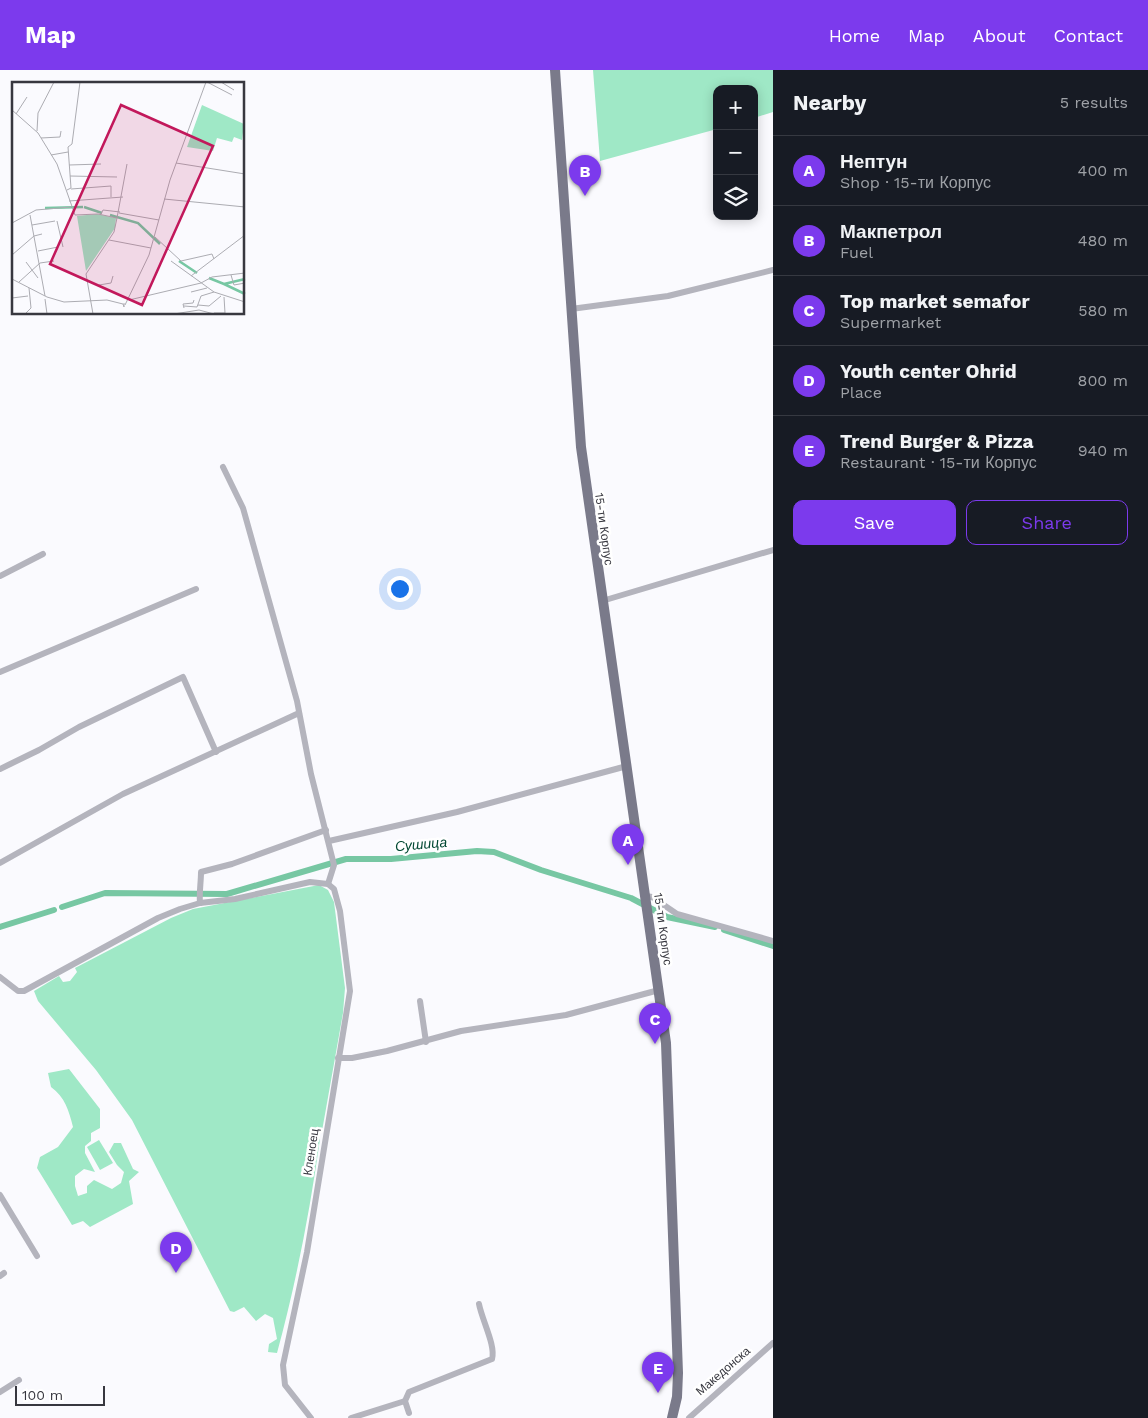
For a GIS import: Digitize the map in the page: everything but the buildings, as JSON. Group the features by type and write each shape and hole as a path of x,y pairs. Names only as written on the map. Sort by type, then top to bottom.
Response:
{"main road":[{"name":"15-ти Корпус","path":"555,70 581,447 666,1043 678,1373 677,1397 672,1418"}],"street":[{"path":"571,308 668,296 773,270"},
{"path":"0,978 18,990 24,991 199,896 235,899 310,882 328,884 334,865 311,774 299,713 243,508 223,467"},
{"path":"602,601 773,550"},
{"path":"0,576 43,554"},
{"path":"0,672 196,588"},
{"path":"0,769 40,750 79,726 183,677 216,752"},
{"path":"0,862 123,794 299,713"},
{"path":"329,841 457,812 627,766"},
{"path":"199,896 201,872 232,864 326,830"},
{"name":"Кленоец","path":"311,1418 285,1385 284,1357 307,1252 338,1058 348,1009 350,982 338,898 328,884"},
{"path":"646,898 652,897 678,914 773,941"},
{"path":"338,1058 352,1058 426,1042 461,1032 573,1013 608,1002 659,990"},
{"path":"420,1000 426,1042"},
{"path":"0,1195 38,1256"},
{"path":"409,1413 405,1401 407,1394 412,1390 492,1359 493,1344 486,1330 479,1304"},
{"name":"Македонска","path":"688,1418 773,1343"},
{"path":"0,1392 19,1380"},
{"path":"351,1418 405,1401"}],"green space":[{"path":"593,70 773,70 773,112 758,117 758,85 713,85 713,130 600,161"},
{"path":"319,885 328,890 334,902 345,988 343,1013 322,1131 310,1133 320,1139 316,1166 296,1274 277,1353 268,1352 269,1344 277,1339 273,1318 265,1314 256,1321 244,1307 234,1312 230,1311 132,1120 96,1070 38,1001 34,991 59,976 63,982 70,981 77,972 75,968 171,918 193,909"},
{"path":"69,1069 100,1109 100,1128 91,1133 91,1141 85,1146 85,1153 95,1172 84,1169 75,1176 78,1196 87,1193 87,1186 94,1180 112,1189 121,1183 124,1172 109,1152 114,1143 121,1143 133,1169 139,1172 129,1181 133,1204 90,1227 83,1221 72,1225 37,1168 40,1157 58,1147 73,1127 63,1100 51,1087 48,1073"},
{"path":"99,1140 113,1163 100,1170 87,1147"}],"waterway":[{"name":"Сушица","path":"62,907 105,893 227,894 346,859 391,859 477,851 494,852 541,870 631,898 667,917 715,927"},
{"name":"Сушица","path":"0,927 54,910"},
{"name":"Сушица","path":"724,930 773,946"}],"place":[{"name":"Макпетрол","path":"585,196"},
{"name":"Нептун","path":"628,865"},
{"name":"Top market semafor","path":"655,1044"},
{"name":"Youth center Ohrid","path":"176,1273"},
{"name":"Trend Burger & Pizza","path":"658,1393"}]}
